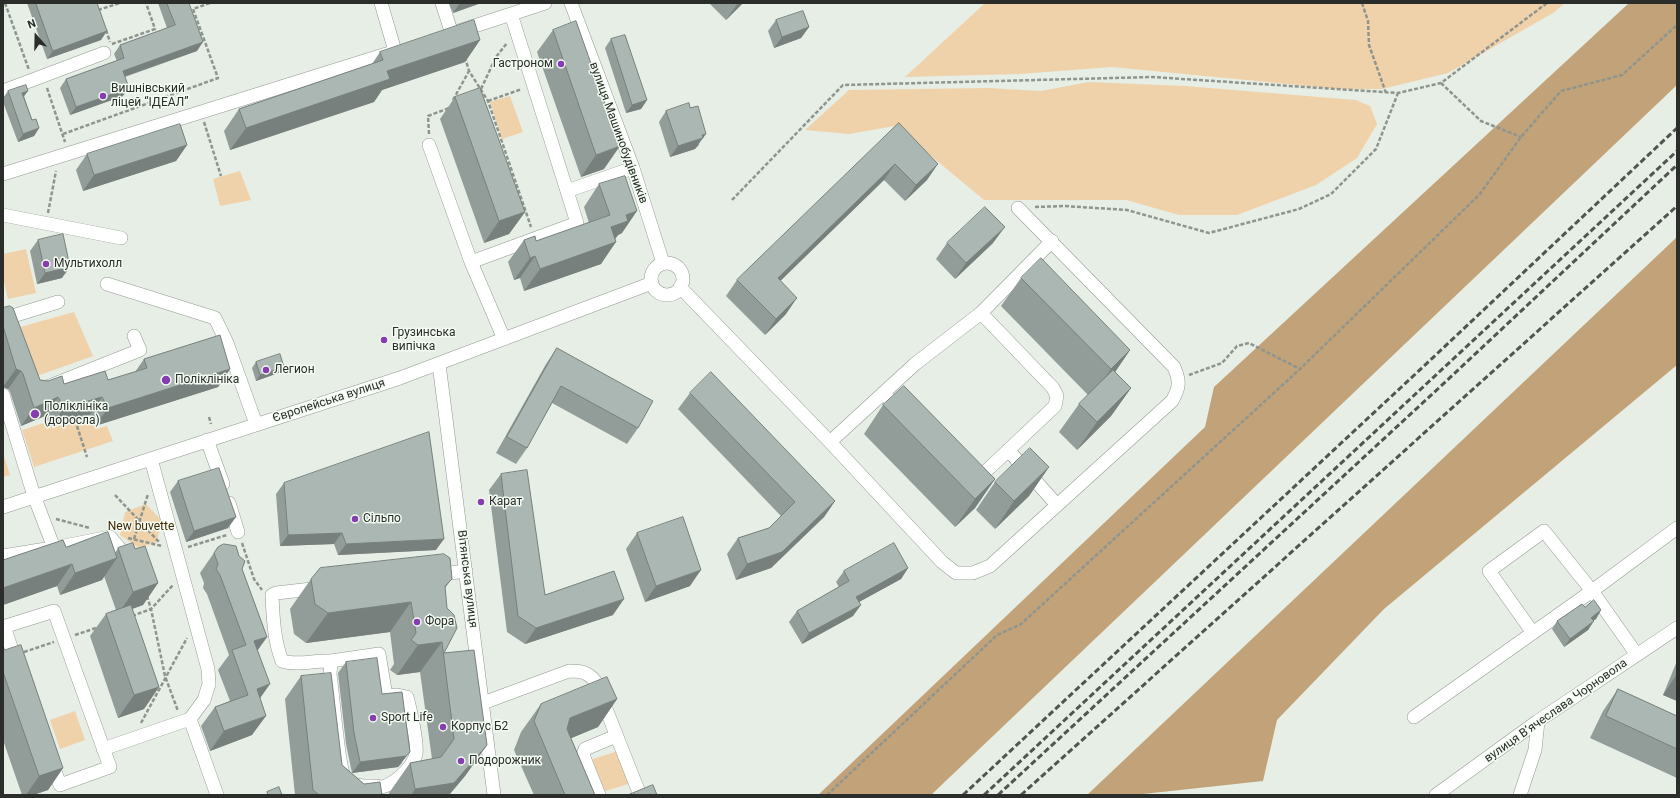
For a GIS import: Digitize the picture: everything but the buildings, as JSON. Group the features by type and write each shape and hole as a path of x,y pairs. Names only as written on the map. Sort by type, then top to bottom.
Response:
{"street":[{"path":"381,3 395,51"},
{"path":"442,3 452,34"},
{"path":"438,38 545,3"},
{"name":"вулиця Машинобудівників","path":"571,3 632,168 663,263"},
{"path":"471,262 577,223 511,14"},
{"path":"3,174 409,47"},
{"path":"3,91 108,49"},
{"path":"429,145 471,262 504,339"},
{"path":"567,190 632,168"},
{"path":"680,287 830,442 942,562 956,573 973,573 990,566 1058,506 1172,401 1178,391 1179,378 1174,367 1018,208"},
{"path":"3,215 121,238"},
{"path":"830,442 915,364 981,313 1052,241"},
{"path":"663,263 668,263 678,267 682,277 680,287 677,291 668,294 658,292 652,283 652,273 658,265 663,263"},
{"name":"Європейська вулиця","path":"3,507 400,378 652,283"},
{"path":"107,284 216,318 227,343 256,424"},
{"path":"12,333 5,318 58,302"},
{"path":"960,473 966,478 974,479 982,475 1055,406 1058,396 1053,388 981,313"},
{"path":"32,392 140,350 134,336"},
{"name":"Вітянська вулиця","path":"439,364 494,795"},
{"path":"884,393 911,422"},
{"path":"3,395 34,496 54,548"},
{"path":"207,440 238,532"},
{"path":"1008,450 1058,506"},
{"path":"103,749 186,721 204,700 209,684 208,669 196,622 151,459"},
{"path":"1414,717 1592,591 1677,528"},
{"path":"1533,633 1489,571 1544,531 1592,591 1637,655"},
{"path":"3,556 110,537 126,548"},
{"path":"418,576 466,571"},
{"path":"331,586 276,593 272,595 278,652 282,661 289,663 331,661 379,654 386,696 397,695 407,697 410,708 416,753 411,765 400,778 382,791 354,785 345,777 340,763 330,675 331,661"},
{"path":"22,677 4,627 54,611 110,767 60,785 48,749"},
{"name":"вулиця Вʼячеслава Чорновола","path":"1436,795 1538,721 1637,655 1674,633"},
{"path":"483,703 569,672 581,671 590,674 595,681 639,795"},
{"path":"186,721 217,795"},
{"path":"1520,795 1535,750 1538,721"},
{"path":"599,795 583,755 585,750 616,736"}],"path":[{"path":"5,3 62,134 64,155 46,223"},
{"path":"95,3 101,17"},
{"path":"98,10 120,3"},
{"path":"103,24 108,49 155,29 146,3"},
{"path":"62,134 218,78 193,9 210,3"},
{"path":"1362,3 1368,21 1368,45 1386,93"},
{"path":"732,200 843,85 1152,77 1398,94 1441,83 1547,3"},
{"path":"827,795 997,635 1021,624 1300,369 1480,194 1521,137 1561,91 1622,75 1677,25"},
{"path":"481,90 496,57 517,32"},
{"path":"464,51 469,71 488,101 535,238"},
{"path":"429,145 428,116 449,108 469,71"},
{"path":"1441,83 1481,121 1521,137"},
{"path":"488,101 534,85"},
{"path":"1018,208 1064,206 1127,210 1209,233 1299,209 1331,194 1376,150 1398,94"},
{"path":"201,112 221,176"},
{"path":"1179,378 1222,363 1237,346 1249,343 1300,369"},
{"path":"209,417 211,424"},
{"path":"77,426 86,457"},
{"path":"134,539 148,491"},
{"path":"115,495 164,547 126,537 126,548"},
{"path":"55,518 91,528"},
{"path":"177,550 238,532 254,579 272,605"},
{"path":"129,617 151,609 183,573"},
{"path":"146,595 151,609 165,676 186,721"},
{"path":"132,739 165,676 196,622"},
{"path":"14,656 100,626"}],"green space":[{"path":"985,3 1565,3 1553,13 1448,73 1382,89 1339,89 1112,67 1020,74 905,77"},
{"path":"1089,82 1185,86 1356,100 1370,106 1377,124 1357,158 1316,185 1237,215 1179,215 1126,200 984,200 895,126 849,134 805,130 849,90 988,88 1041,91"},
{"path":"510,96 523,132 502,139 490,102"},
{"path":"240,171 251,200 220,206 213,179"},
{"path":"26,249 36,293 8,299 3,278 3,254"},
{"path":"74,312 93,356 34,377 17,328"},
{"path":"92,416 96,429 107,426 113,441 34,467 22,430 50,421 52,428"},
{"path":"3,453 10,475 3,477"},
{"name":"New buvette","path":"146,504 161,520 157,542 139,548 120,535 125,512"},
{"path":"75,711 85,740 60,749 50,720"},
{"path":"618,751 631,783 606,791 600,785 595,776 593,759"}],"shaded area":[{"path":"1629,3 1677,3 1677,85 931,795 818,795 1205,427 1214,387"},
{"path":"1677,237 1677,365 1384,609 1277,720 1263,781 1134,795 1087,795"}],"railway":[{"path":"963,795 1424,366 1677,128"},
{"path":"984,795 1677,151"},
{"path":"998,795 1441,386 1677,165"},
{"path":"1021,795 1677,206"}],"place":[{"name":"Гастроном","path":"561,64"},
{"name":"Вишнівський ліцей “ІДЕАЛ”","path":"103,96"},
{"name":"Мультихолл","path":"46,264"},
{"name":"Грузинська випічка","path":"384,340"},
{"name":"Легион","path":"266,370"},
{"name":"Поліклініка","path":"166,380"},
{"name":"Поліклініка (доросла)","path":"35,414"},
{"name":"Карат","path":"481,502"},
{"name":"Сільпо","path":"355,519"},
{"name":"Фора","path":"417,622"},
{"name":"Sport Life","path":"373,718"},
{"name":"Корпус Б2","path":"443,727"},
{"name":"Подорожник","path":"461,761"}]}
